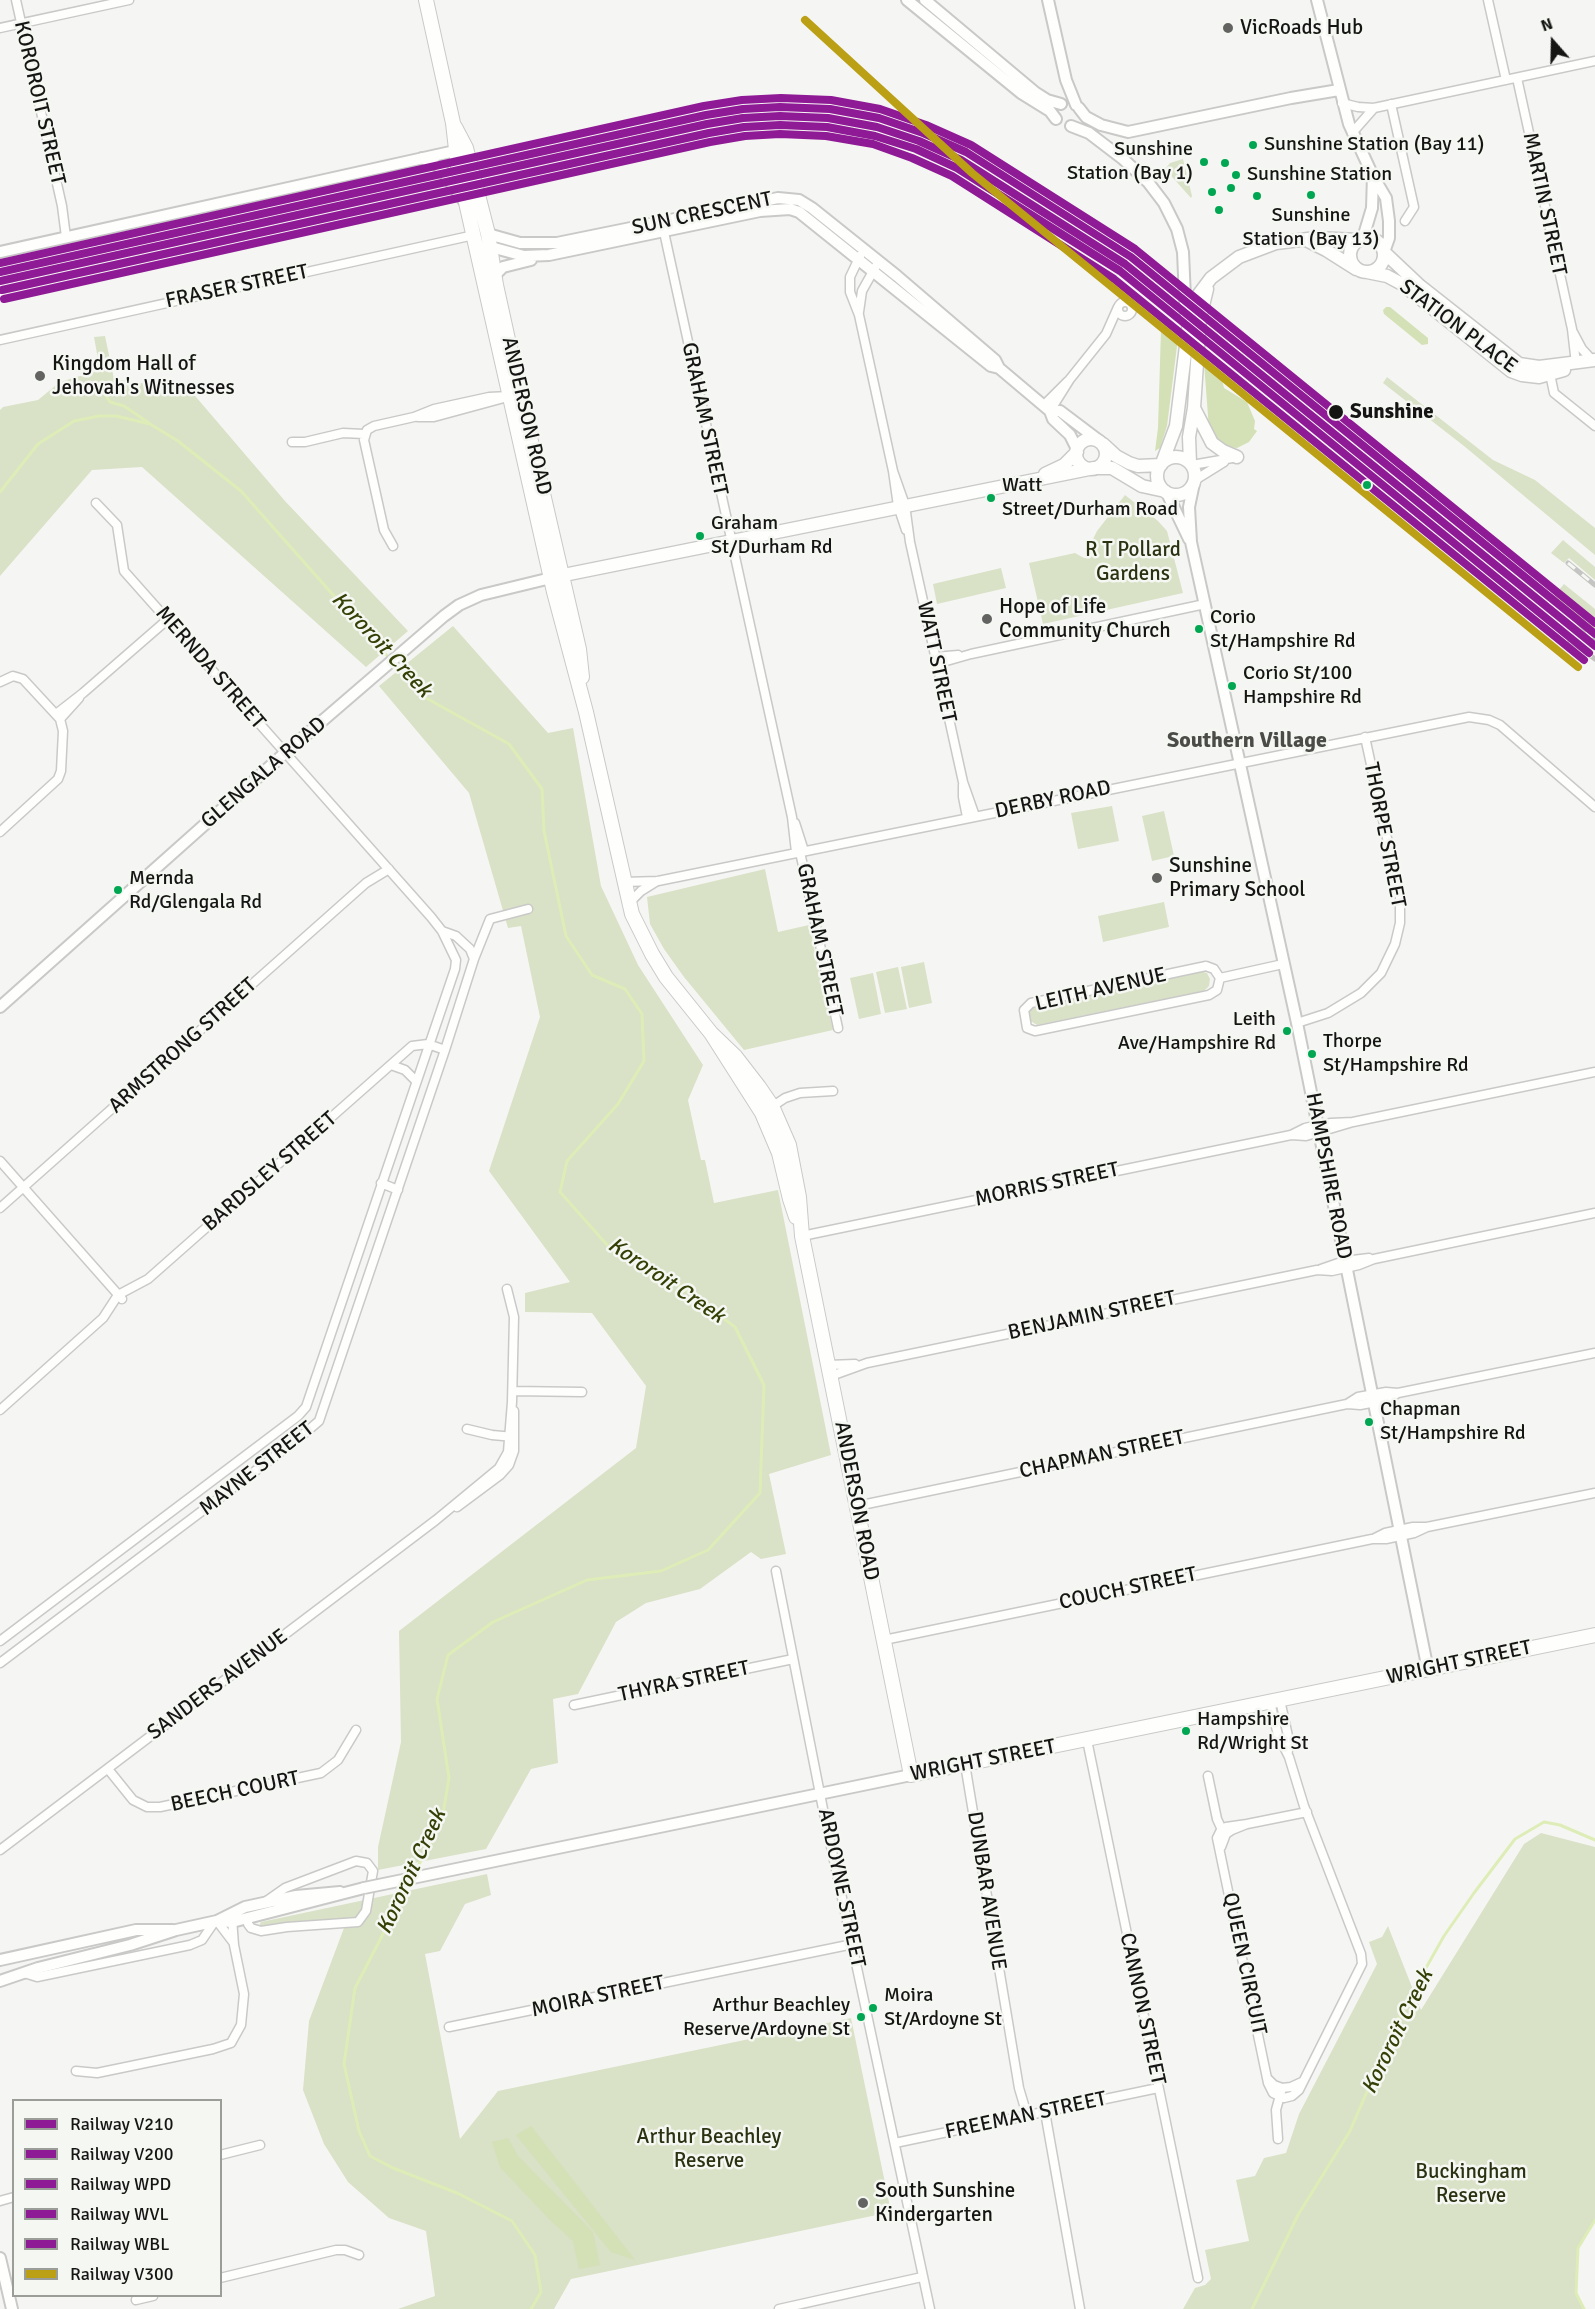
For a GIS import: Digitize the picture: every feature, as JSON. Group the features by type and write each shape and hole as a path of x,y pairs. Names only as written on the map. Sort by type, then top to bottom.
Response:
{"main road":[{"name":"ANDERSON ROAD","path":"426,0 453,123 495,275 515,395"},
{"name":"ANDERSON ROAD","path":"464,166 467,206 482,233 515,395 557,577 567,648 586,712 636,926 666,977 767,1109 789,1145 799,1197 801,1232 911,1775"},
{"path":"1166,492 1158,481 1157,472 1176,426 1186,327 1194,302 1211,278 1233,261 1276,243 1321,238 1360,239"},
{"path":"1302,239 1364,271"},
{"path":"1360,239 1352,246 1350,255 1354,266 1364,271 1380,266 1384,253"},
{"name":"STATION PLACE","path":"1360,239 1377,240 1384,253 1506,368 1528,376 1549,371"},
{"name":"STATION PLACE","path":"1364,271 1396,280 1457,320"},
{"path":"557,577 1095,468 1112,468 1142,486 1175,495 1183,494 1194,482 1195,472 1191,464 1189,437 1194,408 1201,312 1211,278"},
{"path":"1549,371 1594,361"},
{"path":"1194,408 1212,443 1235,458"},
{"path":"1030,480 1064,465 1077,451 1080,444 1087,440 1093,439 1102,443 1106,456 1103,463 1095,468 1082,465 1077,458 1077,451"},
{"name":"SUN CRESCENT","path":"1102,443 1116,456 1130,463 1142,466 1161,464"},
{"path":"1161,464 1174,457 1183,458 1191,464"},
{"name":"WRIGHT STREET","path":"911,1775 1595,1635"}],"street":[{"name":"KOROROIT STREET","path":"16,0 70,236"},
{"path":"0,28 129,0"},
{"path":"907,0 1020,93 1050,111 1062,125 1089,133 1148,182 1164,203 1177,229 1185,264 1186,327"},
{"path":"925,0 1035,93 1049,101 1061,104 1069,102 1077,106 1086,117 1101,125 1128,132 1339,90"},
{"path":"1048,0 1066,80 1080,119 1071,126"},
{"path":"1317,0 1342,103 1352,133 1373,176 1385,194 1389,209 1389,238 1384,253"},
{"path":"1488,0 1506,81"},
{"path":"1342,103 1374,108 1595,62"},
{"name":"MARTIN STREET","path":"1517,78 1572,329 1576,364"},
{"path":"1056,119 1056,111 1061,104 1066,80"},
{"path":"1391,104 1414,208 1405,221"},
{"path":"1352,133 1374,108"},
{"path":"0,252 460,150"},
{"path":"421,158 437,164 444,171 467,206"},
{"path":"1360,239 1372,208 1373,176"},
{"name":"SUN CRESCENT","path":"482,233 520,243 545,244 760,211 790,209 799,212 861,255 877,268 889,285 991,366 999,368"},
{"name":"SUN CRESCENT","path":"482,233 524,256 549,255 662,227"},
{"name":"GRAHAM STREET","path":"662,227 838,1028"},
{"name":"FRASER STREET","path":"0,340 482,233"},
{"path":"495,275 503,267 549,255"},
{"name":"WATT STREET","path":"861,255 850,278 849,287 859,315 893,471 901,488 902,506 963,782 963,797 971,817"},
{"name":"SUN CRESCENT","path":"877,268 897,276 995,360 999,368 1047,408 1053,419 1070,435 1077,451"},
{"name":"WATT STREET","path":"859,315 862,291 877,268"},
{"path":"889,285 897,276"},
{"path":"1047,408 1106,334 1129,315 1120,315 1118,307 1106,334"},
{"name":"MARTIN STREET","path":"1572,329 1582,349 1594,361"},
{"path":"1549,371 1552,389 1556,396 1595,426"},
{"path":"292,442 305,442 343,433 364,434 374,426 414,417 434,409 489,397 515,395"},
{"name":"SUN CRESCENT","path":"1047,408 1060,411 1102,443"},
{"path":"364,434 384,530 393,546"},
{"path":"1191,464 1235,458"},
{"path":"1194,482 1235,458"},
{"name":"HAMPSHIRE ROAD","path":"1194,482 1189,507 1191,542 1297,1023 1428,1670"},
{"name":"HAMPSHIRE ROAD","path":"1166,492 1191,542"},
{"name":"MERNDA STREET","path":"96,504 117,525 124,571 442,931"},
{"name":"GLENGALA ROAD","path":"0,1007 285,753 423,633 459,605 481,595 557,577"},
{"path":"936,661 1205,604"},
{"path":"58,716 167,620"},
{"path":"0,682 6,678 19,676 58,716 63,731 61,771 58,779 0,832"},
{"name":"DERBY ROAD","path":"624,882 658,881 1449,721 1480,718 1500,725 1595,807"},
{"name":"THORPE STREET","path":"1297,1023 1328,1012 1361,993 1381,973 1395,944 1400,923 1400,898 1365,738"},
{"name":"ARMSTRONG STREET","path":"0,1208 386,866"},
{"name":"DERBY ROAD","path":"629,903 641,891 658,881"},
{"name":"MAYNE STREET","path":"0,1663 319,1421 474,959 490,919 528,909"},
{"path":"442,931 456,936 470,949 474,959"},
{"name":"MAYNE STREET","path":"0,1641 298,1416 306,1407 456,960 442,931"},
{"path":"1220,978 1283,964"},
{"name":"LEITH AVENUE","path":"1206,966 1214,969 1220,978 1217,990 1209,995 1035,1031 1027,1028 1024,1010 1030,1003 1206,966"},
{"path":"448,988 464,993"},
{"path":"428,1044 445,1050"},
{"name":"BARDSLEY STREET","path":"0,1410 103,1318 115,1311 120,1297 135,1292 412,1046 428,1044"},
{"path":"391,1065 405,1070 416,1081"},
{"name":"MORRIS STREET","path":"801,1232 1291,1135 1306,1136 1318,1129 1595,1072"},
{"path":"767,1109 785,1098 833,1091"},
{"path":"0,1161 120,1297"},
{"path":"381,1183 398,1190"},
{"name":"BENJAMIN STREET","path":"830,1371 1317,1270 1330,1264 1345,1264 1358,1258 1374,1258 1595,1213"},
{"name":"SANDERS AVENUE","path":"0,1850 436,1520 462,1504 506,1470 514,1451 512,1402 514,1317 507,1289"},
{"name":"CHAPMAN STREET","path":"857,1506 1347,1404 1358,1397 1373,1399 1386,1392 1398,1393 1595,1353"},
{"path":"513,1391 582,1392"},
{"path":"466,1429 492,1435 512,1436"},
{"name":"COUCH STREET","path":"884,1640 1372,1539 1400,1533 1413,1527 1427,1527 1595,1493"},
{"name":"ARDOYNE STREET","path":"776,1572 820,1794 930,2309"},
{"name":"THYRA STREET","path":"574,1705 793,1659"},
{"path":"1275,1701 1288,1736 1289,1757 1306,1809 1361,1954 1362,1965 1302,2082 1280,2092 1276,2109 1278,2139"},
{"name":"BEECH COURT","path":"108,1769 133,1800 147,1807 160,1807 321,1773 338,1760 356,1730"},
{"name":"CANNON STREET","path":"1087,1740 1198,2278"},
{"name":"DUNBAR AVENUE","path":"965,1764 1024,2116"},
{"name":"WRIGHT STREET","path":"232,1918 245,1906 296,1896 364,1888 911,1775"},
{"path":"1208,1776 1223,1832 1306,1809"},
{"name":"QUEEN CIRCUIT","path":"1223,1832 1220,1850 1268,2079 1280,2092"},
{"name":"WRIGHT STREET","path":"248,1918 251,1928 261,1931 358,1922 365,1914 373,1871 366,1862 356,1861 285,1888 265,1902"},
{"name":"WRIGHT STREET","path":"0,1981 145,1941 176,1930 232,1918 248,1918 340,1892"},
{"path":"248,1918 265,1902"},
{"path":"76,2071 97,2073 213,2049 231,2043 241,2025 244,1994 234,1945 232,1918"},
{"path":"216,1921 226,1931 234,1945"},
{"name":"WRIGHT STREET","path":"24,1973 36,1978 190,1945 202,1940 216,1921"},
{"name":"WRIGHT STREET","path":"0,1960 136,1930 176,1930"},
{"name":"MOIRA STREET","path":"449,2027 853,1944"},
{"name":"FREEMAN STREET","path":"895,2143 1158,2088"},
{"path":"1045,2112 1080,2309"},
{"path":"222,2154 260,2145"},
{"path":"222,2278 336,2250 345,2250 359,2255"},
{"path":"0,2258 12,2309"},
{"path":"785,2308 798,2307 922,2277"}],"green space":[{"path":"1183,159 1191,198 1165,169 1170,163"},
{"path":"1390,307 1428,338 1428,344 1422,345 1384,314 1383,310"},
{"path":"1168,327 1178,338 1167,426 1160,448 1155,451 1158,428 1161,330"},
{"path":"105,336 114,379 190,390 285,501 408,631 366,667 142,467 92,470 0,576 0,410 3,407 38,400 60,382 100,370 94,337"},
{"path":"1204,363 1221,375 1224,388 1247,402 1255,421 1254,429 1257,431 1249,442 1237,448 1227,447 1215,440 1209,429"},
{"path":"1387,377 1493,460 1535,480 1595,528 1595,555 1464,446 1383,383"},
{"name":"R T Pollard Gardens","path":"1125,495 1167,531 1183,593 1043,624 1029,563 1075,553 1084,558 1092,556 1091,543 1097,531"},
{"path":"1563,540 1595,567 1595,580 1569,558 1564,563 1551,553"},
{"path":"1001,568 1006,588 937,604 933,584"},
{"path":"1564,584 1595,609 1595,630 1553,597"},
{"path":"453,626 548,733 573,728 601,886 638,965 703,1065 688,1100 701,1160 705,1160 714,1203 778,1190 831,1455 769,1474 786,1554 761,1559 751,1552 700,1589 646,1603 616,1622 578,1694 553,1699 558,1763 531,1769 486,1849 378,1870 378,1847 401,1742 399,1631 636,1448 646,1386 592,1313 525,1312 525,1293 570,1282 489,1171 540,1017 521,926 508,928 469,793 379,686"},
{"path":"1112,806 1119,841 1078,849 1071,813"},
{"path":"1164,811 1174,856 1152,861 1142,816"},
{"path":"765,869 778,932 809,925 833,1030 744,1050 664,949 650,924 647,897"},
{"path":"1164,902 1169,927 1103,942 1098,916"},
{"path":"924,962 932,1003 909,1008 901,967"},
{"path":"898,967 907,1009 885,1013 876,972"},
{"path":"1200,971 1207,973 1210,979 1209,986 1204,991 1037,1025 1029,1020 1028,1011 1033,1006"},
{"path":"873,973 881,1014 859,1019 850,978"},
{"name":"Buckingham Reserve","path":"1541,1833 1595,1847 1595,2220 1578,2248 1576,2293 1585,2309 1183,2309 1195,2288 1205,2285 1211,2279 1205,2250 1249,2241 1236,2180 1255,2176 1264,2158 1286,2153 1299,2114 1377,1964 1369,1942 1382,1937 1388,1926 1421,2010 1524,1844"},
{"name":"Arthur Beachley Reserve","path":"487,1874 491,1895 465,1904 440,1951 425,1954 460,2139 498,2091 851,2018 891,2212 571,2279 554,2309 398,2309 435,2296 426,2231 389,2218 348,2182 324,2144 303,2090 309,2021 347,1920 259,1926 261,1922"},
{"path":"531,2126 635,2260 611,2252 516,2135"},
{"path":"508,2138 518,2156 593,2232 600,2265 579,2269 573,2241 500,2167 492,2142"}],"waterway":[{"path":"101,382 103,391 110,402 124,406 149,423"},
{"name":"Kororoit Creek","path":"0,492 38,444 74,421 99,416 116,416 150,424 178,441 241,491 389,658"},
{"name":"Kororoit Creek","path":"393,663 426,698 509,744 542,789 544,831 566,936 592,975 625,989 642,1014 644,1061 618,1104 567,1161 560,1192 609,1247 673,1281 735,1327 764,1385 760,1493 708,1550 661,1571 587,1580 493,1622 448,1655 437,1699 449,1778 442,1820 413,1876"},
{"name":"Kororoit Creek","path":"1252,2309 1298,2215 1350,2131 1391,2036 1418,1982 1444,1936 1474,1893 1515,1839 1544,1822 1560,1825 1595,1840"},
{"name":"Kororoit Creek","path":"410,1882 355,1988 344,2064 359,2131 370,2156 393,2168 457,2193 512,2221 535,2255 541,2292 531,2309"},
{"name":"Kororoit Creek","path":"1584,2309 1576,2293 1578,2248 1595,2220"}],"railway":[{"path":"1568,563 1595,585"},
{"path":"1574,618 1595,640"},
{"path":"1570,641 1595,659"}],"rail line":[{"name":"V300","path":"805,20 972,173 1578,667"},
{"name":"WBL","path":"0,263 704,106 742,100 781,98 831,100 880,109 926,125 971,145 1135,249 1595,623"},
{"name":"WPD","path":"0,272 706,115 743,109 780,107 830,109 879,118 923,133 966,152 1131,257 1595,634"},
{"name":"V210","path":"0,281 707,124 743,118 780,116 828,118 877,127 919,141 961,160 1125,264 1595,646"},
{"name":"V200","path":"2,290 709,133 744,127 780,125 827,127 875,136 916,149 957,168 1120,271 1589,653"},
{"name":"WVL","path":"4,299 710,142 745,136 780,134 826,136 873,144 952,176 1114,279 1584,660"}],"place":[{"name":"VicRoads Hub","path":"1228,28"},
{"name":"Sunshine Station (Bay 11)","path":"1253,145"},
{"name":"Sunshine Station (Bay 1)","path":"1204,162"},
{"name":"Sunshine Station","path":"1236,175"},
{"name":"Sunshine Station (Bay 13)","path":"1311,195"},
{"name":"Kingdom Hall of Jehovah's Witnesses","path":"40,376"},
{"name":"Sunshine","path":"1336,412"},
{"name":"Watt Street/Durham Road","path":"991,498"},
{"name":"Graham St/Durham Rd","path":"700,536"},
{"name":"Hope of Life Community Church","path":"987,619"},
{"name":"Corio St/Hampshire Rd","path":"1199,629"},
{"name":"Corio St/100 Hampshire Rd","path":"1232,686"},
{"name":"Sunshine Primary School","path":"1157,878"},
{"name":"Mernda Rd/Glengala Rd","path":"118,890"},
{"name":"Leith Ave/Hampshire Rd","path":"1287,1031"},
{"name":"Thorpe St/Hampshire Rd","path":"1312,1054"},
{"name":"Chapman St/Hampshire Rd","path":"1369,1422"},
{"name":"Hampshire Rd/Wright St","path":"1186,1731"},
{"name":"Moira St/Ardoyne St","path":"873,2008"},
{"name":"Arthur Beachley Reserve/Ardoyne St","path":"861,2017"},
{"name":"South Sunshine Kindergarten","path":"863,2203"}],"district":[{"name":"Southern Village","path":"1247,741"}]}
